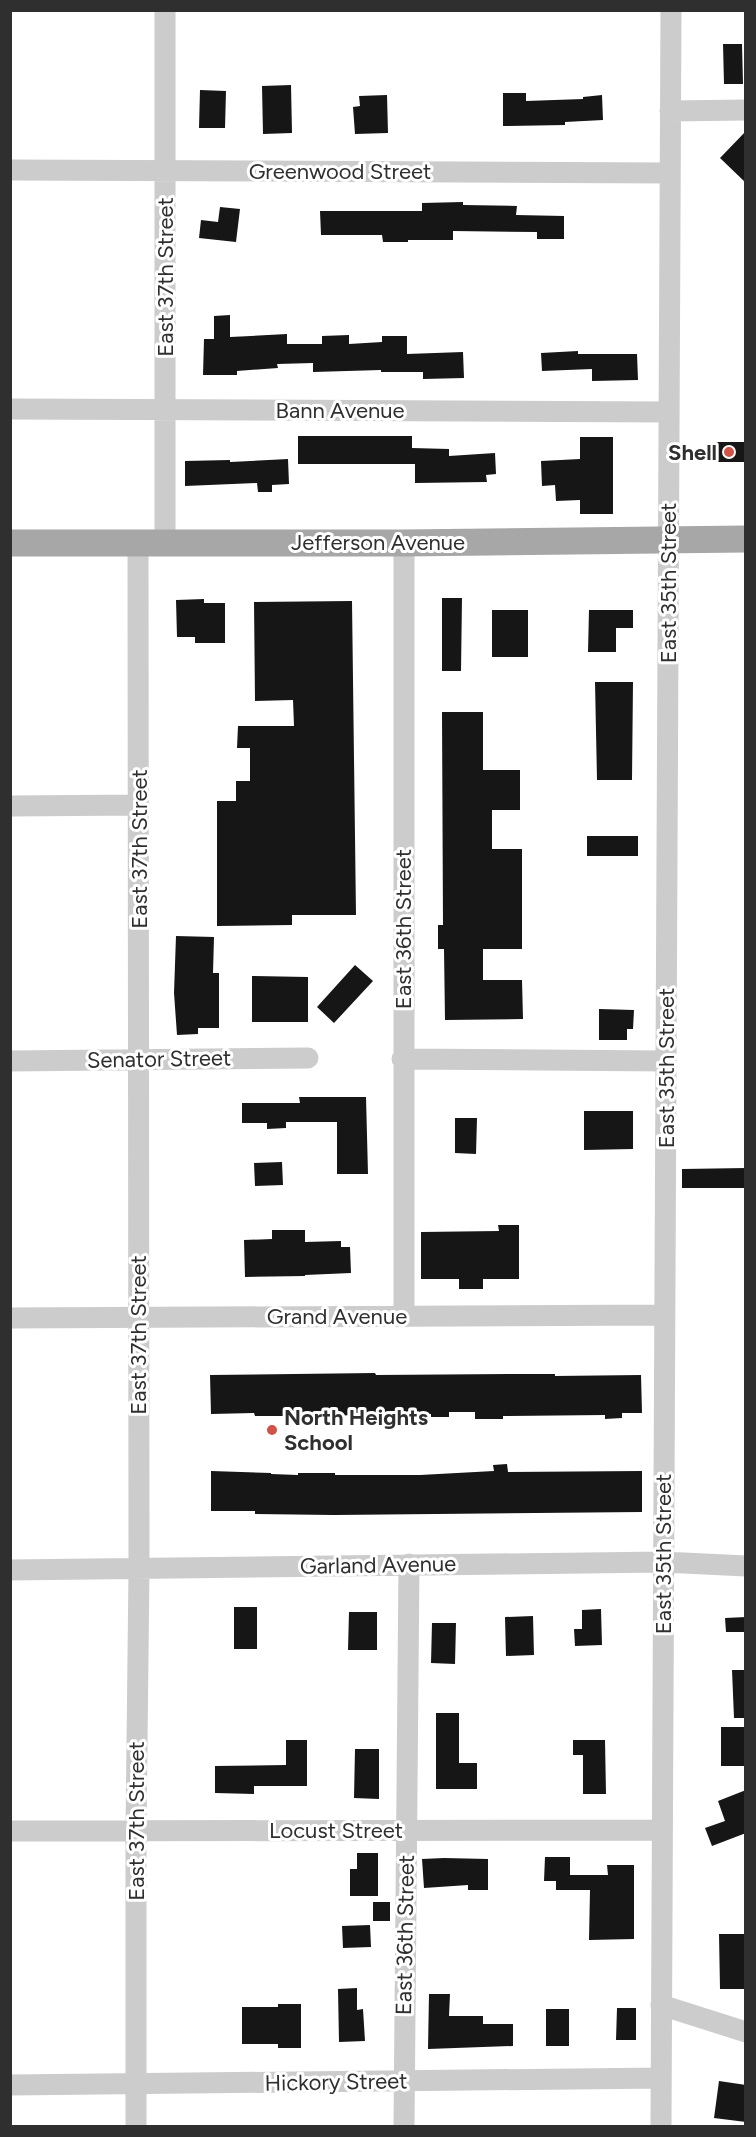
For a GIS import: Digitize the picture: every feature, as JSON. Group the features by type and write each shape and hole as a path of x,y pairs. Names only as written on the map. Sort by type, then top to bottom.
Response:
{"main road":[{"name":"Jefferson Avenue","path":"10,543 404,543 746,538"}],"street":[{"name":"East 37th Street","path":"136,2127 139,805 152,543 165,410 165,10"},
{"name":"East 35th Street","path":"660,2127 671,10"},
{"path":"670,111 746,111"},
{"name":"Greenwood Street","path":"10,170 670,173"},
{"name":"Bann Avenue","path":"10,409 669,412"},
{"name":"East 36th Street","path":"404,543 402,1059 404,1316"},
{"path":"10,806 139,805"},
{"name":"Senator Street","path":"10,1061 308,1058"},
{"path":"402,1059 666,1061"},
{"name":"Grand Avenue","path":"10,1318 664,1315"},
{"name":"Garland Avenue","path":"10,1570 663,1562 746,1566"},
{"name":"East 36th Street","path":"404,2127 409,1564"},
{"name":"Locust Street","path":"10,1831 662,1830"},
{"path":"661,2005 746,2032"},
{"name":"Hickory Street","path":"10,2085 661,2078"}],"building":[{"path":"723,44 742,44 743,84 724,84"},
{"path":"291,85 292,133 263,134 262,86"},
{"path":"200,90 226,91 225,128 199,128"},
{"path":"503,93 526,93 526,101 583,99 583,97 602,95 603,120 565,122 565,125 503,126"},
{"path":"387,95 388,133 355,134 353,107 360,106 359,96"},
{"path":"746,131 746,183 720,158"},
{"path":"463,202 463,205 517,206 516,215 564,216 564,239 537,239 537,232 453,231 453,240 408,240 408,242 383,242 382,235 321,235 320,211 422,211 422,203"},
{"path":"220,207 240,209 236,242 199,238 201,220 218,222"},
{"path":"230,315 230,337 287,334 287,344 322,344 322,336 349,335 349,344 382,342 382,336 407,336 407,354 463,352 464,378 423,379 423,372 381,372 381,370 313,372 313,363 277,364 278,368 237,371 237,375 203,375 204,339 214,339 214,316"},
{"path":"578,351 578,354 637,354 638,380 592,381 592,369 542,371 541,353"},
{"path":"298,436 412,436 412,448 449,449 449,456 495,453 496,474 486,475 487,482 415,483 415,464 298,464"},
{"path":"580,437 613,437 613,514 580,514 580,500 556,501 555,485 542,486 541,461 580,459"},
{"name":"Shell","path":"712,442 746,442 746,462 712,462"},
{"path":"288,459 289,484 272,485 272,492 258,492 257,483 185,486 185,461 230,460 230,462"},
{"path":"442,598 462,598 461,671 442,671"},
{"path":"204,599 204,603 225,603 225,643 195,643 195,637 177,637 176,600"},
{"path":"352,601 356,915 292,915 292,925 217,926 217,801 236,801 236,781 250,781 250,748 237,748 238,726 294,726 293,700 255,701 254,602"},
{"path":"492,610 528,610 528,657 492,657"},
{"path":"589,610 633,610 633,628 616,628 616,652 588,652"},
{"path":"595,682 633,682 632,780 597,780"},
{"path":"442,712 483,712 483,770 520,770 520,810 492,810 492,849 522,849 522,949 483,949 483,980 522,980 523,1019 445,1020 444,949 438,949 438,925 443,925"},
{"path":"587,836 638,836 638,856 587,856"},
{"path":"176,936 214,937 213,973 219,973 219,1028 198,1028 198,1034 177,1035 174,993"},
{"path":"355,965 373,981 334,1023 317,1007"},
{"path":"252,976 308,977 308,1022 252,1022"},
{"path":"599,1009 634,1010 633,1029 627,1029 627,1040 599,1040"},
{"path":"299,1097 366,1097 368,1174 337,1174 337,1122 286,1122 286,1128 267,1129 267,1123 242,1123 242,1103 300,1103"},
{"path":"584,1111 633,1111 633,1149 584,1150"},
{"path":"455,1118 477,1118 476,1154 455,1153"},
{"path":"282,1162 283,1185 255,1186 254,1163"},
{"path":"746,1168 746,1188 682,1188 682,1169"},
{"path":"498,1225 519,1225 519,1279 483,1279 483,1289 459,1289 459,1279 421,1279 421,1232 499,1231"},
{"path":"272,1230 305,1230 305,1242 341,1241 341,1247 350,1247 351,1273 245,1277 244,1240 272,1239"},
{"path":"375,1373 376,1375 641,1375 642,1413 622,1413 622,1418 605,1419 605,1415 503,1416 503,1419 475,1419 475,1412 449,1412 449,1417 431,1417 431,1414 387,1415 387,1413 335,1416 211,1414 210,1375"},
{"path":"507,1464 508,1472 642,1471 642,1512 334,1515 211,1511 211,1471 298,1475 298,1473 335,1473 335,1475 420,1475 494,1471 493,1465"},
{"path":"234,1607 257,1607 257,1649 234,1649"},
{"path":"601,1609 602,1645 575,1646 574,1629 582,1629 582,1610"},
{"path":"349,1612 377,1612 377,1650 348,1650"},
{"path":"533,1616 534,1655 506,1656 505,1617"},
{"path":"746,1617 746,1632 726,1632 725,1618"},
{"path":"432,1623 456,1623 455,1664 431,1663"},
{"path":"732,1670 746,1670 746,1718 734,1718"},
{"path":"436,1713 459,1713 459,1763 477,1763 477,1789 436,1789"},
{"path":"721,1727 746,1727 746,1766 721,1766"},
{"path":"286,1740 307,1740 307,1786 254,1786 254,1794 215,1793 215,1766 286,1765"},
{"path":"573,1740 605,1740 606,1794 583,1794 583,1755 573,1755"},
{"path":"355,1749 379,1749 379,1799 354,1798"},
{"path":"746,1790 746,1833 712,1846 705,1828 725,1821 718,1801"},
{"path":"357,1853 378,1853 378,1896 350,1896 350,1869 357,1869"},
{"path":"545,1857 570,1857 570,1875 608,1875 607,1865 634,1865 634,1939 589,1940 590,1890 556,1890 556,1881 544,1881"},
{"path":"422,1859 488,1859 488,1890 468,1890 468,1885 424,1888"},
{"path":"373,1902 390,1902 390,1921 373,1921"},
{"path":"370,1925 371,1947 343,1948 342,1926"},
{"path":"719,1934 744,1934 744,1989 720,1989"},
{"path":"357,1988 357,2010 363,2009 365,2041 339,2042 338,1989"},
{"path":"429,1994 450,1994 449,2016 483,2016 483,2024 513,2024 513,2046 428,2049"},
{"path":"278,2004 301,2004 301,2048 278,2048 278,2044 242,2044 242,2007 278,2007"},
{"path":"617,2008 636,2008 636,2040 616,2040"},
{"path":"546,2009 569,2009 569,2046 546,2046"},
{"path":"719,2081 746,2085 746,2122 714,2118"}],"place":[{"name":"Shell","path":"729,452"},
{"name":"North Heights School","path":"272,1430"}]}
